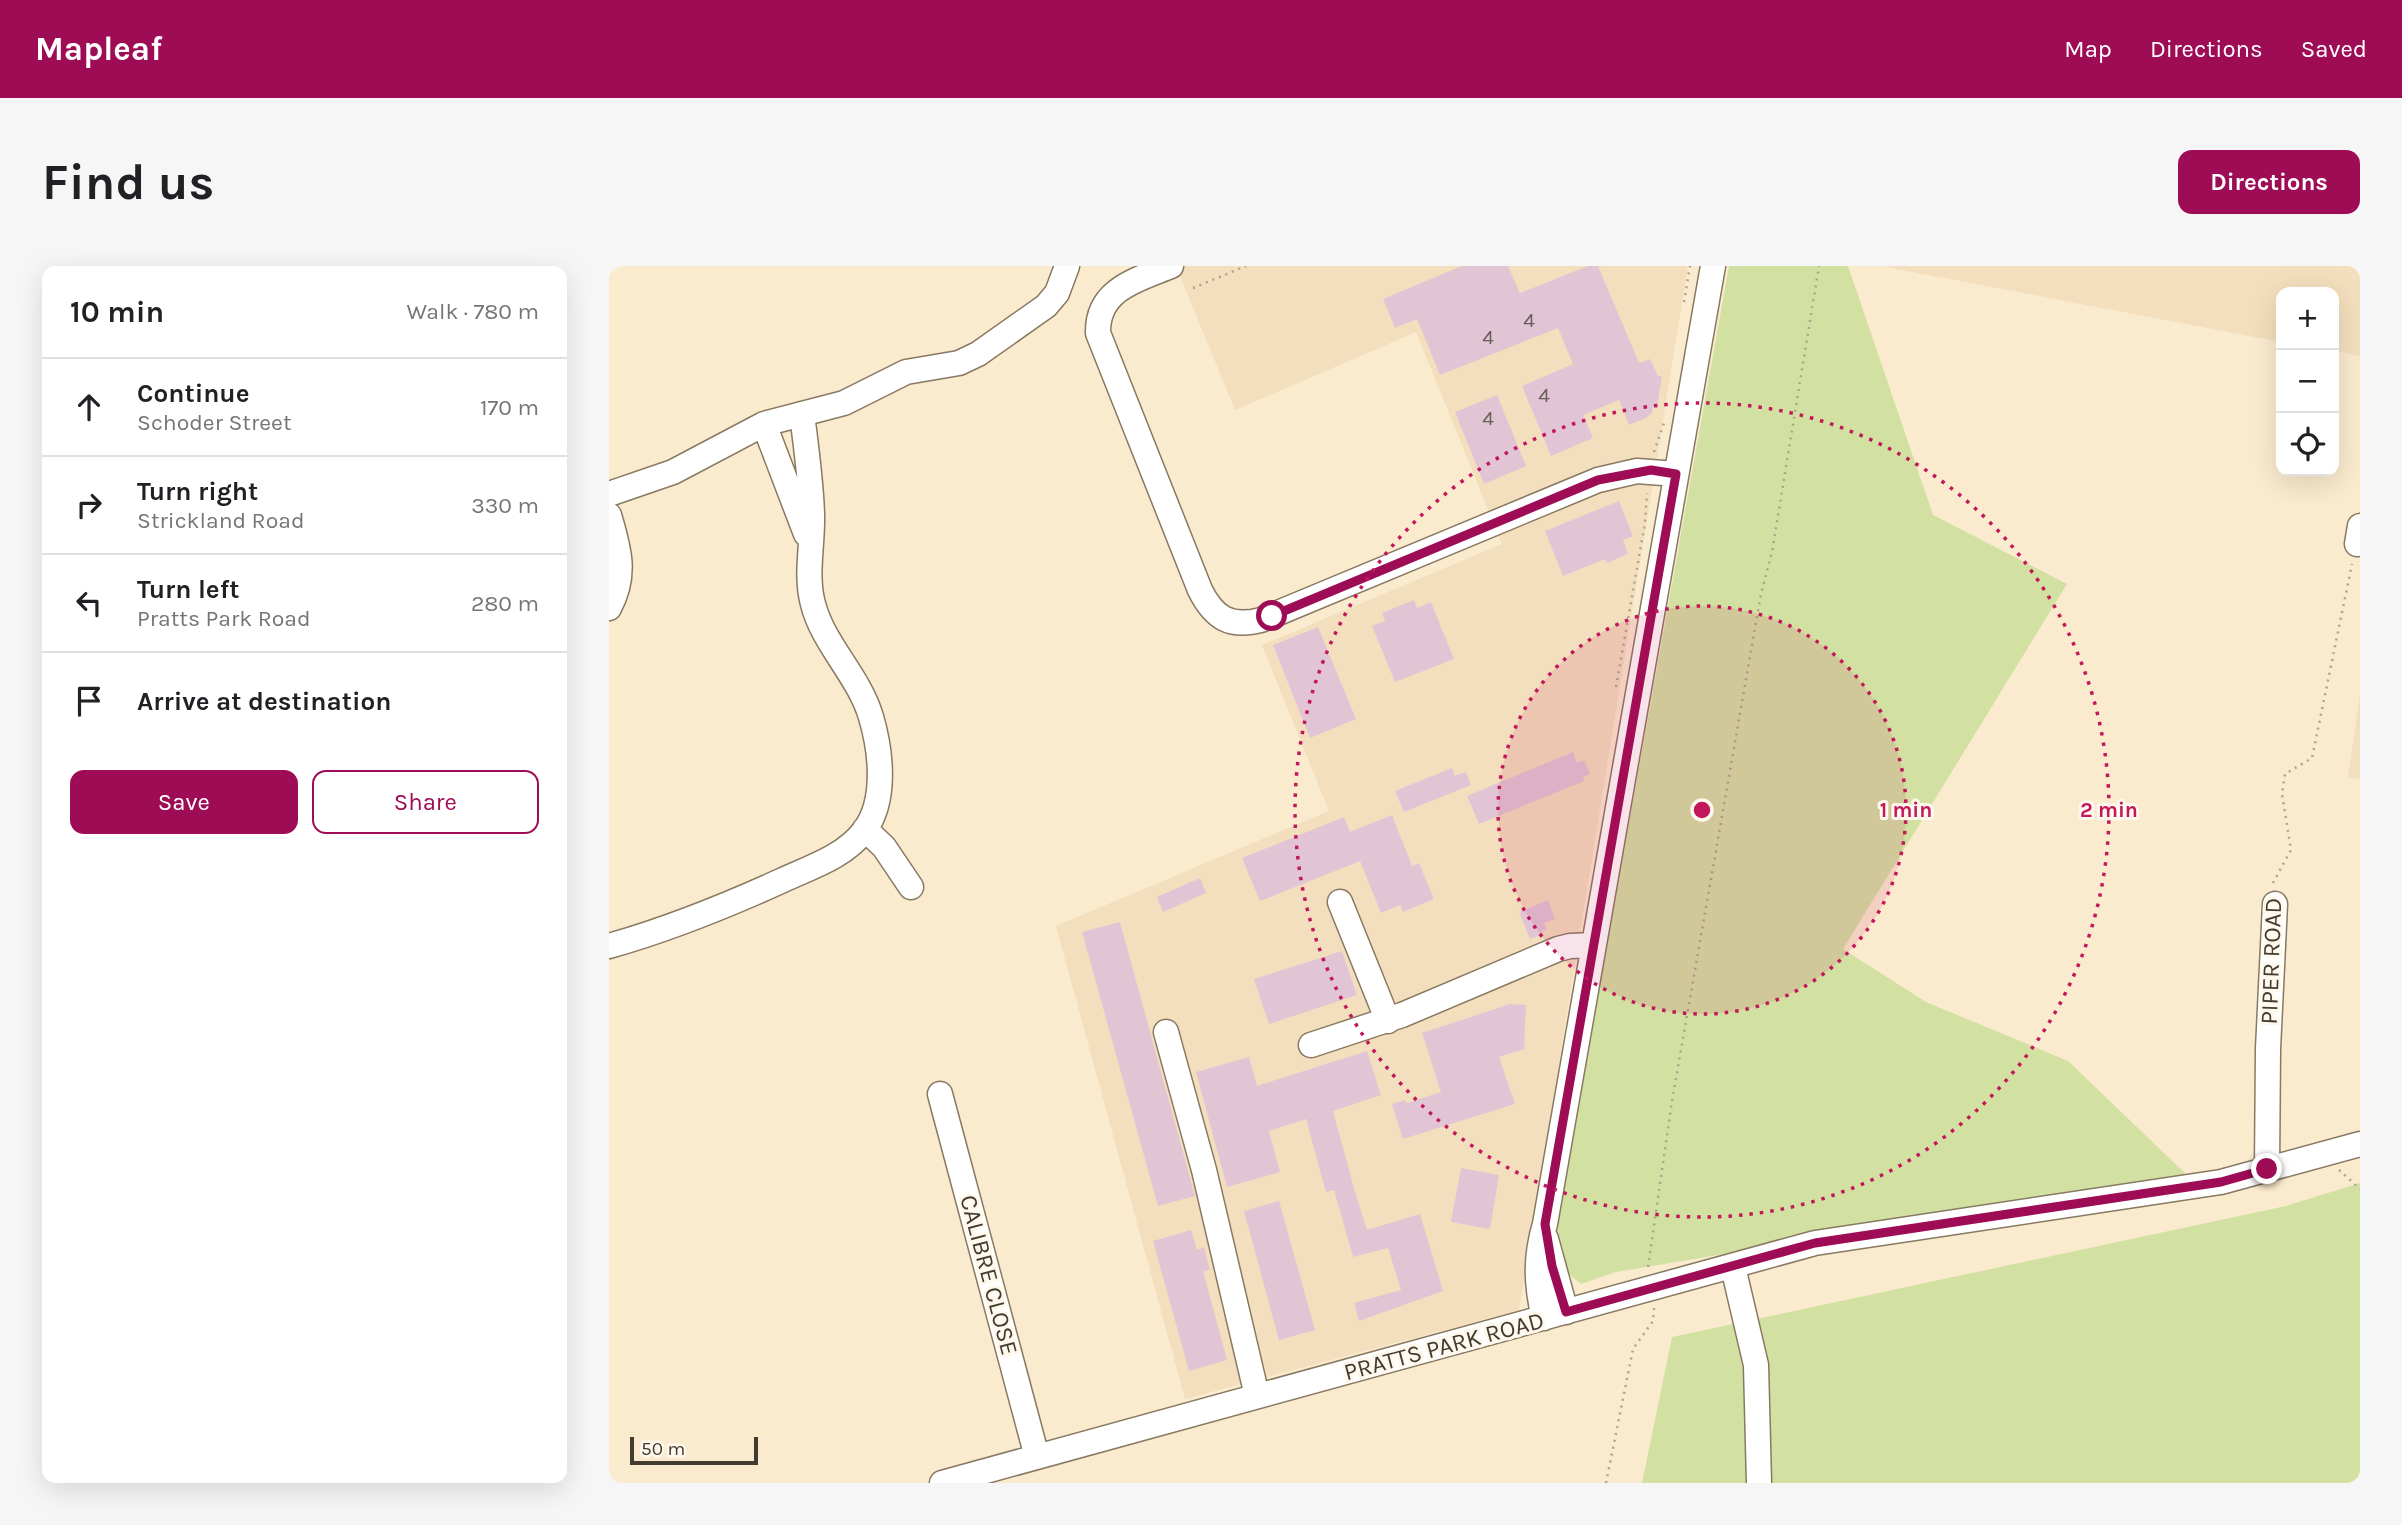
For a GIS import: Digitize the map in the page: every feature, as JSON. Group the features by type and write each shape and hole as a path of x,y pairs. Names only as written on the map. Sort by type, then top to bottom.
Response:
{"street":[{"path":"609,494 665,475 764,424 844,403 906,372 941,368 978,354 1045,306 1057,293 1067,266"},
{"path":"1171,266 1123,286 1109,297 1097,323 1100,343 1199,590 1220,619 1238,624 1261,620 1598,480 1651,470 1676,474"},
{"path":"1555,1315 1552,1266 1545,1224 1713,266"},
{"path":"609,947 689,921 827,860 849,846 865,829 873,813 879,781 876,735 862,690 821,624 813,604 810,545 812,518 802,414"},
{"path":"764,424 810,545"},
{"path":"609,515 621,555 621,571 620,584 609,608"},
{"path":"865,829 884,847 911,887"},
{"path":"1340,902 1388,1021"},
{"name":"PIPER ROAD","path":"2267,1169 2268,1049 2275,904"},
{"path":"1311,1045 1388,1021 1557,949 1594,945"},
{"path":"1166,1032 1204,1170 1257,1396"},
{"name":"CALIBRE CLOSE","path":"940,1094 1037,1457"},
{"name":"PRATTS PARK ROAD","path":"942,1483 1815,1243 2221,1182 2360,1144"},
{"path":"1733,1267 1756,1365 1759,1483"}],"path":[{"path":"1193,288 1246,266"},
{"path":"1647,1265 1672,1101 1761,594 1772,552 1819,266"},
{"path":"1616,687 1657,435 1666,414"},
{"name":"PIPER ROAD","path":"2275,904 2273,882 2291,850 2281,794 2285,774 2312,758 2358,535"},
{"path":"1607,1483 1636,1341 1656,1316 1650,1289"}],"shaded area":[{"path":"1176,266 1688,266 1519,1310 1185,1399 1056,926 1329,811 1262,645 1502,544 1416,332 1235,410"},
{"path":"1881,266 2360,266 2360,356 2339,352 2339,287 2276,287 2276,341"},
{"path":"2360,695 2360,779 2348,777"}],"green space":[{"path":"1729,266 1848,266 1933,515 2067,584 1843,949 1926,1002 2068,1061 2189,1177 1616,1272 1581,1284 1564,1270 1555,1237"},
{"path":"2360,1183 2360,1483 1642,1483 1672,1337 2286,1206"}],"building":[{"path":"1462,266 1508,266 1520,293 1588,266 1598,266 1639,363 1650,359 1658,376 1662,376 1657,408 1653,407 1652,413 1646,418 1629,425 1619,400 1583,415 1593,438 1551,456 1522,386 1573,364 1558,328 1440,375 1417,319 1395,328 1383,299"},
{"path":"1497,395 1526,466 1484,484 1455,412"},
{"path":"1619,501 1633,536 1623,540 1628,554 1607,563 1605,559 1563,576 1545,531"},
{"path":"1414,600 1417,608 1431,602 1454,659 1395,682 1372,626 1385,621 1382,613"},
{"path":"1318,627 1356,719 1310,738 1273,645"},
{"path":"1573,752 1577,763 1584,760 1590,774 1583,777 1584,781 1479,824 1467,796"},
{"path":"1452,768 1455,776 1466,772 1471,785 1404,812 1395,791"},
{"path":"1392,815 1412,866 1419,863 1434,899 1403,912 1400,905 1381,913 1360,861 1260,901 1242,858 1344,817 1350,832"},
{"path":"1200,878 1206,893 1163,912 1157,897"},
{"path":"1548,900 1555,919 1544,923 1547,929 1542,931 1543,934 1530,939 1519,912"},
{"path":"1120,922 1195,1196 1158,1206 1082,932"},
{"path":"1342,951 1357,995 1269,1024 1254,979"},
{"path":"1510,1004 1526,1005 1524,1049 1499,1057 1515,1104 1403,1139 1392,1104 1405,1100 1407,1103 1441,1092 1422,1033"},
{"path":"1367,1051 1381,1095 1333,1111 1367,1230 1420,1214 1443,1291 1359,1321 1354,1303 1401,1290 1388,1248 1353,1257 1334,1190 1326,1192 1306,1119 1269,1131 1280,1172 1227,1187 1196,1072 1249,1057 1257,1086"},
{"path":"1461,1168 1499,1175 1490,1229 1451,1222"},
{"path":"1279,1201 1315,1330 1279,1340 1244,1211"},
{"path":"1191,1230 1197,1250 1204,1247 1210,1270 1203,1271 1227,1360 1189,1371 1153,1241"}],"route":[{"path":"1272,616 1598,480 1651,470 1676,474 1545,1224 1547,1246 1566,1312 1815,1243 2221,1182 2267,1169"}]}
